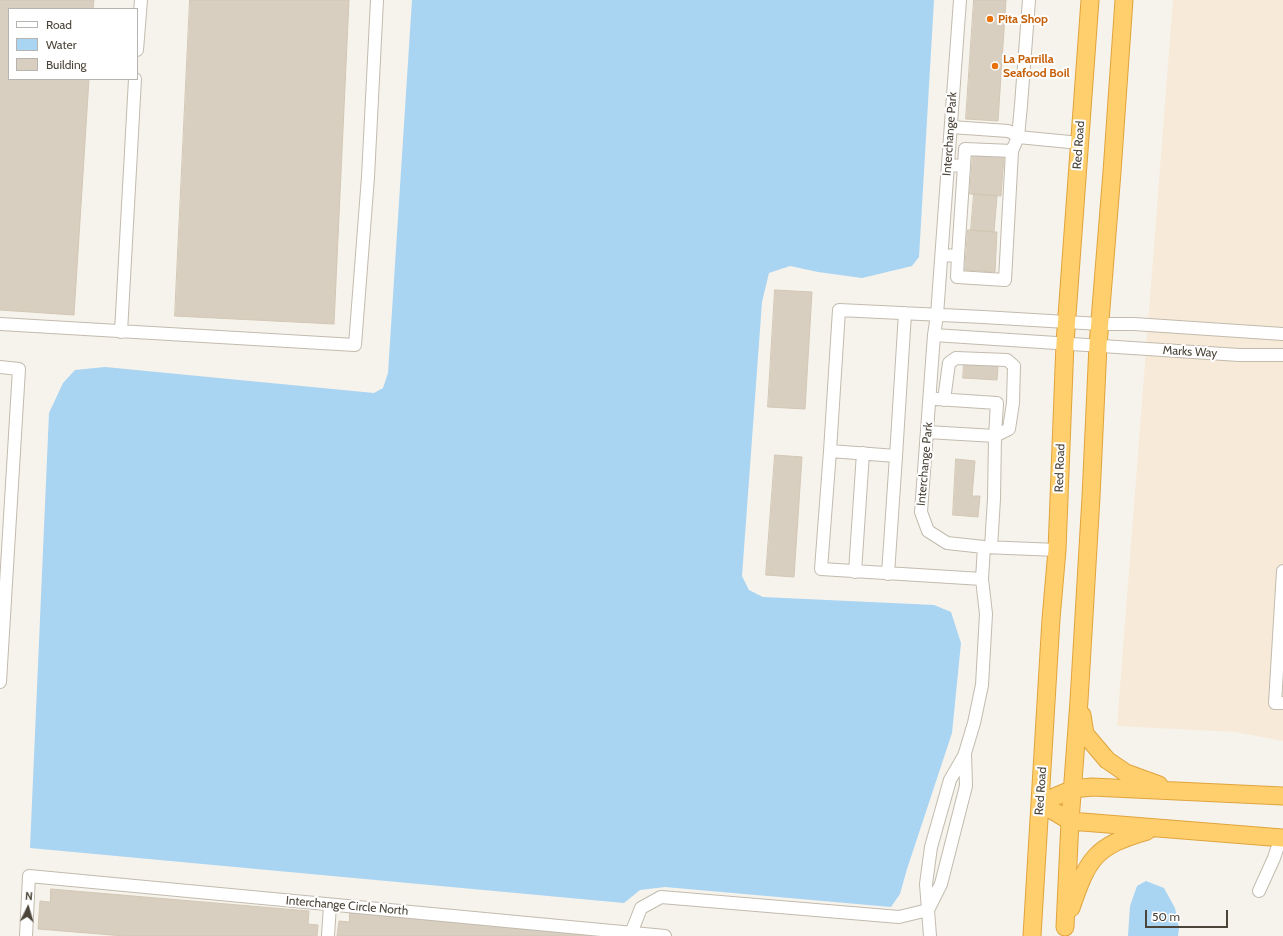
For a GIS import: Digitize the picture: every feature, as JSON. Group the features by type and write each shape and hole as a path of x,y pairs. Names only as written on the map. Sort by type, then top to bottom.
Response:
{"highway":[{"name":"Red Road","path":"1032,936 1051,619 1057,550 1066,323 1090,0"},
{"path":"1124,0 1098,345 1065,927 1085,870 1098,852 1111,844 1134,834 1157,828"},
{"path":"1079,701 1086,734 1107,760 1126,773 1175,790"},
{"path":"1040,803 1073,789 1092,787 1283,796"},
{"path":"1040,803 1070,821 1282,837"}],"street":[{"path":"138,40 142,0"},
{"path":"0,324 355,345 368,177 377,0"},
{"name":"Interchange Park","path":"960,0 942,255 934,336 921,512 928,531 947,543 987,547 1057,550"},
{"path":"1012,151 965,149 957,277 1005,280 1012,151 1018,137 1022,105 1029,0"},
{"path":"121,332 135,80"},
{"path":"951,127 1008,131 1018,137 1080,142"},
{"path":"948,165 964,166"},
{"path":"942,255 958,256"},
{"path":"982,579 821,569 839,310 1100,324"},
{"path":"888,574 905,313"},
{"name":"Marks Way","path":"1100,324 1142,324 1283,334"},
{"path":"934,336 1098,345"},
{"name":"Marks Way","path":"1098,345 1239,355 1283,355"},
{"path":"927,432 995,436 1009,429 1013,402 1014,366 1007,360 956,358 949,364 944,400"},
{"path":"0,367 19,369 0,682"},
{"path":"930,399 998,403 995,436 994,499 982,579 986,614 982,685 974,723 965,753 950,780 931,847 926,884 930,936"},
{"path":"830,451 896,456"},
{"path":"854,572 862,453"},
{"path":"1283,571 1275,703 1283,704"},
{"path":"928,910 940,884 966,786 965,753"},
{"path":"1259,891 1282,837"},
{"name":"Interchange Circle North","path":"26,936 29,876 630,934 665,936"},
{"path":"630,934 641,908 661,897 899,917 928,910"},
{"path":"328,936 330,905"}],"shaded area":[{"path":"1173,0 1283,0 1283,741 1235,732 1117,726"}],"water":[{"path":"412,0 934,0 919,257 912,266 862,278 818,272 790,266 769,273 762,302 742,576 749,590 763,597 934,605 951,612 961,643 952,733 900,894 891,907 665,887 640,890 624,903 30,848 49,413 63,383 75,370 105,367 374,393 383,388 388,373"},
{"path":"1146,881 1164,888 1175,908 1179,928 1178,936 1128,936 1130,906 1137,886"}],"building":[{"path":"0,0 94,0 93,8 8,8 8,80 89,80 74,315 0,310"},
{"path":"190,0 349,0 334,324 175,316"},
{"path":"974,0 1006,0 998,121 966,119"},
{"path":"973,154 1004,156 1001,196 970,194"},
{"path":"974,194 997,196 994,232 971,230"},
{"path":"968,230 997,232 995,272 965,270"},
{"path":"775,290 812,292 805,409 768,407"},
{"path":"964,364 998,366 997,380 963,378"},
{"path":"775,455 802,457 794,577 766,575"},
{"path":"956,459 975,461 972,496 980,496 978,517 953,515"},
{"path":"51,889 309,911 308,924 318,925 317,936 124,936 38,929 40,901 50,902"},
{"path":"350,908 607,936 337,936 339,921 349,922"}],"place":[{"name":"Pita Shop","path":"990,19"},
{"name":"La Parrilla Seafood Boil","path":"995,66"}]}
